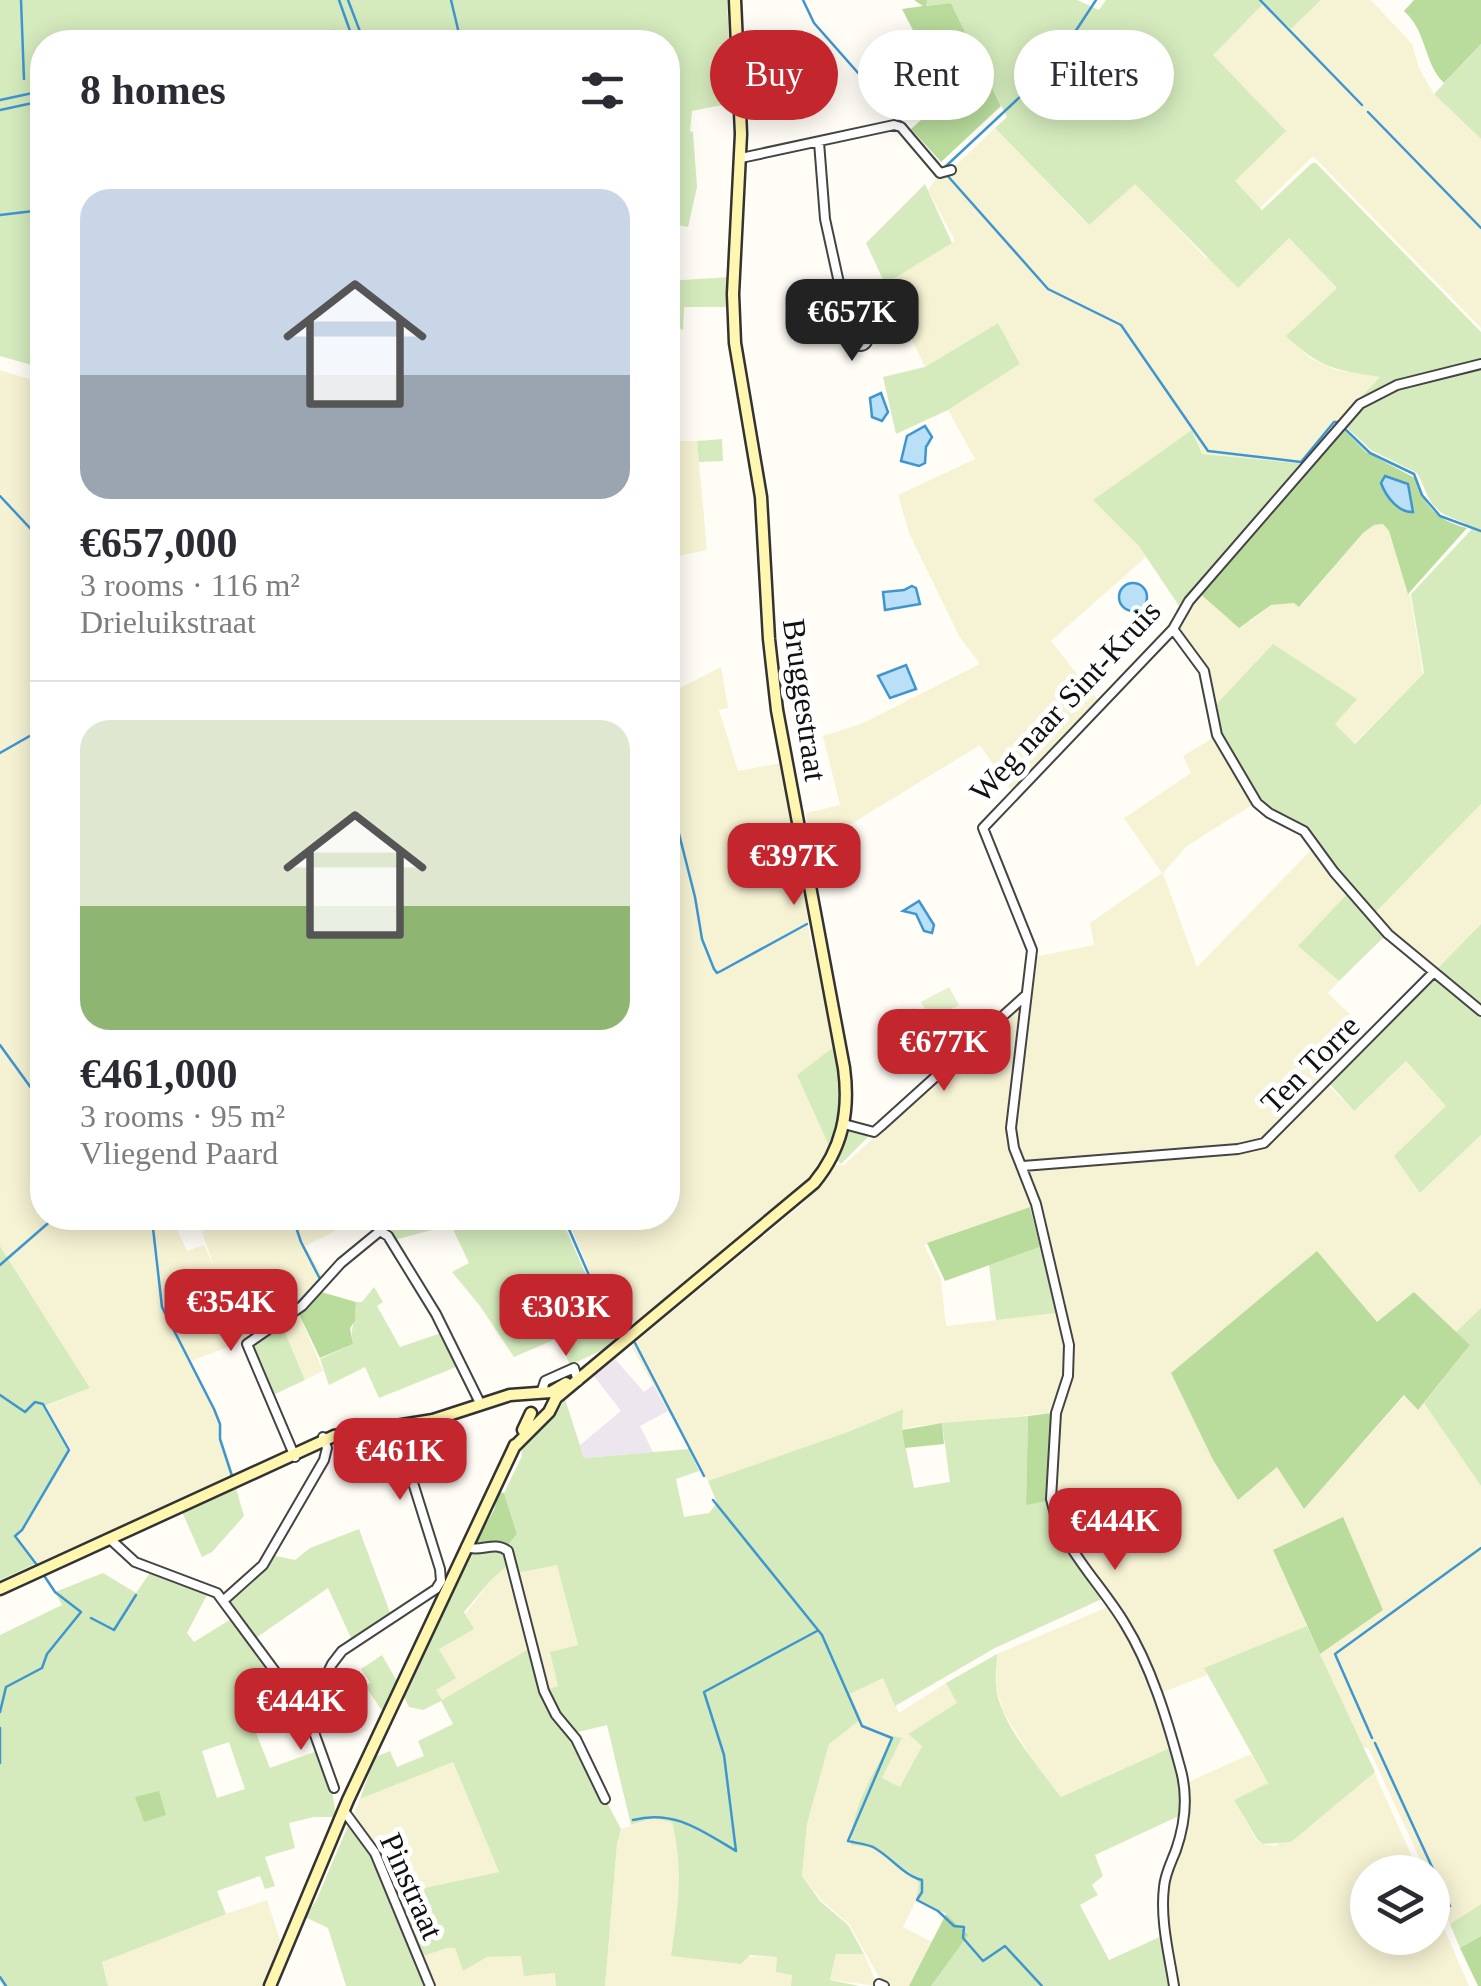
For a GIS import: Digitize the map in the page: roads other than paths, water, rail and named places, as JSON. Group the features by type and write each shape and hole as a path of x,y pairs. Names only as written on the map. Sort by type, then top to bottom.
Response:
{"main road":[{"name":"Bruggestraat","path":"270,1986 344,1811 538,1402 581,1376 801,1196 824,1170 844,1124 844,1068 778,710 770,649 761,497 735,342 733,294 741,158 735,0"},
{"path":"0,1589 325,1440 401,1426 510,1395 538,1402"}],"street":[{"path":"741,158 894,125 901,127 940,172 951,170"},
{"path":"819,142 826,218 848,324 854,332"},
{"name":"Weg naar Sint-Kruis","path":"1174,1986 1163,1899 1165,1878 1181,1830 1184,1787 1174,1746 1137,1645 1105,1593 1069,1546 1051,1499 1056,1413 1068,1376 1070,1346 1036,1204 1014,1148 1011,1128 1032,950 983,828 1172,629 1189,601 1366,399 1397,385 1481,364"},
{"path":"1172,629 1204,671 1216,735 1250,795 1269,813 1310,837 1374,919 1481,1011"},
{"name":"Ten Torre","path":"1023,1166 1238,1149 1264,1143 1433,973"},
{"path":"844,1124 874,1132 1025,996"},
{"path":"294,1455 247,1344 289,1316 341,1263 384,1232 427,1298 481,1405"},
{"path":"538,1402 545,1381 574,1368 581,1376"},
{"path":"334,1788 310,1709 338,1654 436,1589 441,1581 404,1454 401,1426"},
{"path":"224,1600 264,1565 324,1460 325,1440"},
{"path":"110,1539 135,1562 199,1584 224,1600 250,1642 298,1701 310,1709"},
{"path":"466,1547 475,1550 497,1545 510,1556 544,1690 556,1715 576,1739 605,1799"},
{"name":"Pinstraat","path":"344,1811 375,1854 430,1986"}],"water":[{"path":"881,393 888,412 882,421 872,417 870,398"},
{"path":"925,426 932,437 926,447 925,463 919,466 901,461 907,436"},
{"path":"1385,476 1408,484 1413,512 1403,510 1390,499 1381,483"},
{"path":"1133,583 1143,587 1147,597 1143,607 1133,611 1123,607 1119,597 1123,587"},
{"path":"912,586 920,604 885,610 883,592"},
{"path":"906,665 916,689 890,698 878,676"},
{"path":"919,901 934,925 932,933 924,931 916,914 903,911"}],"waterway":[{"path":"21,0 24,79"},
{"path":"339,0 350,30"},
{"path":"348,0 359,30"},
{"path":"451,0 458,30"},
{"path":"803,0 814,23 904,125"},
{"path":"945,167 1052,67 1096,0"},
{"path":"1260,0 1362,105"},
{"path":"0,100 30,94"},
{"path":"0,110 30,104"},
{"path":"1368,112 1481,228"},
{"path":"909,131 938,163"},
{"path":"946,174 1048,289 1121,325 1208,451 1301,462 1338,422"},
{"path":"0,215 30,211"},
{"path":"1345,429 1370,453 1414,474 1422,495 1440,516 1481,531"},
{"path":"0,496 30,528"},
{"path":"0,753 30,736"},
{"path":"680,838 702,939 717,973 807,924"},
{"path":"0,1045 30,1086"},
{"path":"0,1265 40,1230"},
{"path":"153,1230 162,1307 214,1409 232,1476"},
{"path":"251,1334 294,1307 320,1279 297,1230"},
{"path":"569,1230 599,1298 629,1330"},
{"path":"635,1343 704,1476"},
{"path":"0,1395 25,1412 35,1402 43,1404 69,1450 15,1536 37,1565"},
{"path":"713,1500 822,1635 862,1726 892,1738 848,1841 873,1847 922,1880 917,1900 938,1911 954,1926 964,1927 963,1938 983,1961 1005,1946 1042,1986"},
{"path":"1372,1738 1335,1654 1481,1548"},
{"path":"0,1712 6,1687 42,1668 47,1654 81,1612 55,1592 43,1574"},
{"path":"91,1618 114,1630 136,1595"},
{"path":"233,1621 268,1668"},
{"path":"633,1820 675,1820 736,1851 724,1755 704,1692 817,1631"},
{"path":"0,1728 0,1763"},
{"path":"1375,1743 1427,1855"},
{"path":"0,1977 6,1986"}]}
